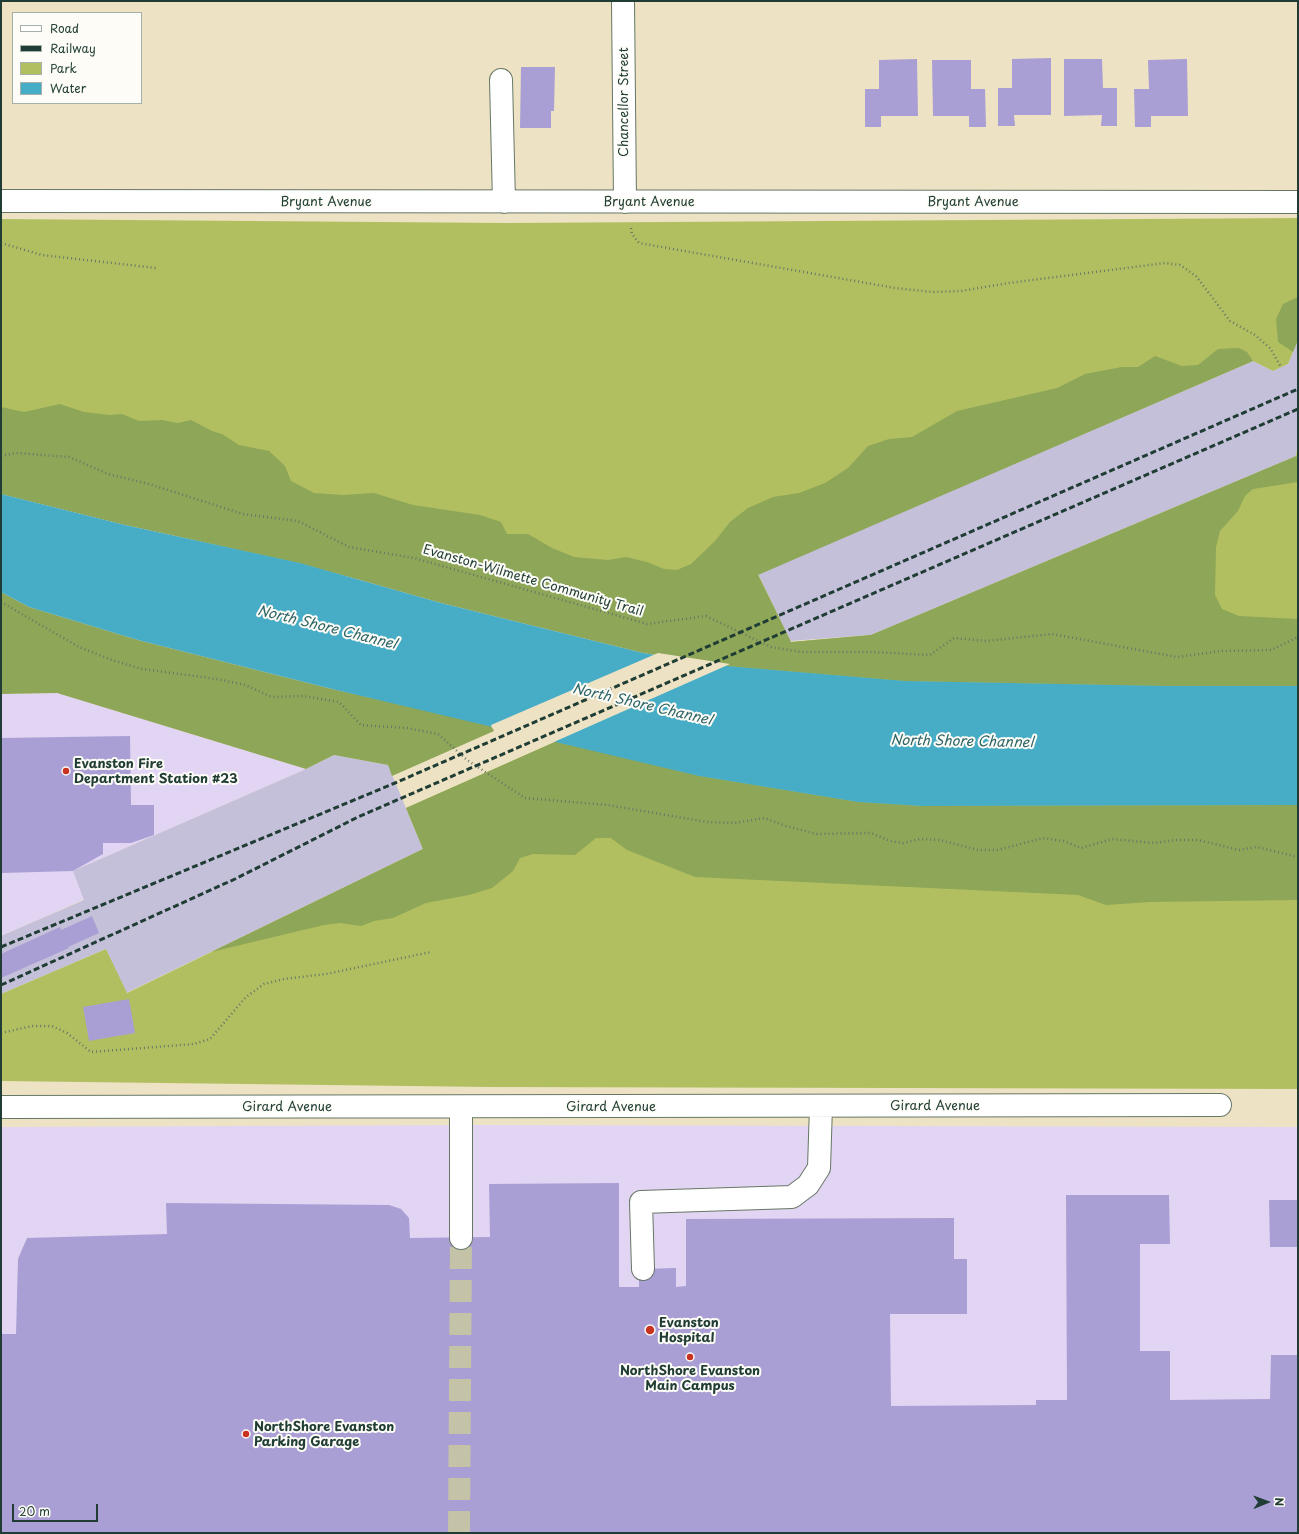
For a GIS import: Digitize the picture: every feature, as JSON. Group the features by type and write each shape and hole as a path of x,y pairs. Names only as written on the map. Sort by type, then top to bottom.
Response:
{"street":[{"name":"Chancellor Street","path":"624,1 625,202"},
{"path":"501,80 504,202"},
{"name":"Bryant Avenue","path":"1,201 1298,202"},
{"path":"643,1269 641,1202 792,1197 808,1185 819,1168 821,1106"},
{"name":"Girard Avenue","path":"1,1107 1220,1106"},
{"path":"461,1107 461,1238"}],"path":[{"path":"625,202 632,234 639,243 895,288 932,292 961,291 1009,283 1165,263 1180,265 1196,276 1230,321 1255,335 1270,348 1282,367"},
{"path":"1,243 42,255 156,268"},
{"name":"Evanston-Wilmette Community Trail","path":"1,456 16,453 69,457 108,474 149,484 244,514 298,521 349,547 414,558 647,624 706,616 771,648 801,652 872,652 930,655 954,638 986,641 1052,634 1177,657 1221,651 1271,650 1298,637"},
{"path":"1,602 79,647 112,660 142,669 217,679 245,685 272,697 303,696 339,702 361,725 407,728 438,734 467,760 525,798 608,804 707,822 735,822 764,818 786,826 817,834 871,833 890,841 903,843 920,839 939,840 978,850 998,850 1043,838 1063,841 1081,848 1112,839 1154,843 1176,840 1198,840 1239,850 1257,847 1298,857"},
{"path":"1,1033 32,1026 52,1026 67,1033 91,1052 194,1044 210,1039 246,997 264,984 284,979 326,974 432,952"}],"shaded area":[{"path":"1298,340 1298,441 1296,456 871,635 790,641 758,574 1253,361 1273,371 1288,364"},
{"path":"57,693 306,769 73,871 85,899 1,936 1,694"},
{"path":"334,755 388,765 423,849 126,993 106,949 1,994 1,936 84,900 73,871 306,769"},
{"name":"Evanston Hospital","path":"473,1125 1298,1127 1298,1533 1,1533 1,1127"}],"green space":[{"path":"1298,218 1298,340 1288,364 1273,371 1253,361 758,574 791,642 871,635 1296,457 1298,441 1298,1089 489,1087 1,1081 1,994 106,949 127,993 423,849 406,808 726,666 1,494 1,219 507,223"},
{"path":"1298,297 1298,340 1293,352 1278,342 1276,319 1283,304"},
{"path":"1239,348 1247,352 1253,361 758,575 791,642 871,635 1296,456 1298,459 1298,482 1253,489 1245,496 1238,511 1220,531 1216,547 1215,595 1222,609 1239,616 1298,619 1298,686 1168,686 905,681 727,666 643,653 441,603 300,563 125,525 1,494 1,407 24,412 60,404 84,412 110,415 122,414 139,421 162,420 178,423 191,420 212,431 222,434 239,445 269,451 285,466 291,481 314,493 343,495 374,493 413,505 480,515 501,522 507,534 528,534 552,548 574,557 608,560 626,557 647,562 664,569 677,570 691,564 715,541 730,522 748,508 773,497 799,493 825,483 848,468 868,446 889,439 912,437 957,411 1057,388 1085,374 1122,367 1138,367 1155,356 1182,366 1198,365 1218,349"},
{"path":"1,592 29,607 138,640 328,688 491,725 494,731 392,776 388,765 334,755 306,769 57,693 1,694"},
{"path":"557,741 699,776 858,802 921,806 1298,805 1298,900 1150,902 1106,905 1078,895 695,877 627,850 611,838 596,838 575,855 533,854 520,858 513,871 492,888 469,895 426,903 393,918 374,921 361,926 340,923 324,925 211,952 423,849 406,808"}],"water":[{"name":"North Shore Channel","path":"1,494 125,525 300,563 441,603 643,653 727,666 905,681 1168,686 1298,686 1298,805 921,806 858,802 699,776 328,688 138,640 29,607 1,592"}],"pier":[{"path":"658,653 730,664 554,742 492,728 491,725"}],"building":[{"path":"1051,58 1051,115 1014,115 1015,126 998,126 998,88 1012,88 1012,59"},
{"path":"917,59 918,116 881,116 881,127 865,127 865,89 879,89 879,60"},
{"path":"1064,59 1102,59 1103,88 1117,88 1117,126 1101,126 1102,115 1064,116"},
{"path":"1187,59 1188,116 1151,116 1151,127 1135,127 1134,89 1149,89 1148,60"},
{"path":"932,60 971,60 971,89 985,89 986,127 969,127 969,116 933,116"},
{"path":"521,67 555,67 554,111 551,111 551,128 520,128"},
{"name":"Evanston Fire Department Station #23","path":"130,736 131,805 154,805 154,835 131,843 103,843 103,854 73,871 1,873 1,738"},
{"path":"92,916 99,933 1,978 1,954 60,927 61,930"},
{"path":"129,999 135,1033 89,1041 83,1007"},
{"name":"Evanston Hospital","path":"619,1183 619,1287 639,1287 639,1269 676,1268 676,1287 686,1286 686,1219 954,1218 954,1259 967,1259 967,1314 890,1314 891,1406 1036,1405 1036,1400 1067,1400 1066,1195 1169,1195 1170,1244 1140,1244 1140,1351 1170,1351 1170,1400 1270,1399 1271,1355 1298,1355 1298,1533 1,1533 1,1334 16,1334 18,1259 27,1238 167,1234 166,1203 389,1205 401,1209 409,1218 410,1238 490,1237 489,1184"},
{"path":"1269,1200 1298,1200 1298,1247 1270,1247"}],"tunnel":[{"path":"459,1533 461,1238"}],"railway":[{"path":"1,947 395,783 1298,389"},
{"path":"1,985 235,879 358,817 1298,409"}],"place":[{"name":"Evanston Fire Department Station #23","path":"66,771"},
{"name":"Evanston Hospital","path":"650,1330"},
{"name":"NorthShore Evanston Main Campus","path":"690,1357"},
{"name":"NorthShore Evanston Parking Garage","path":"246,1434"}]}
